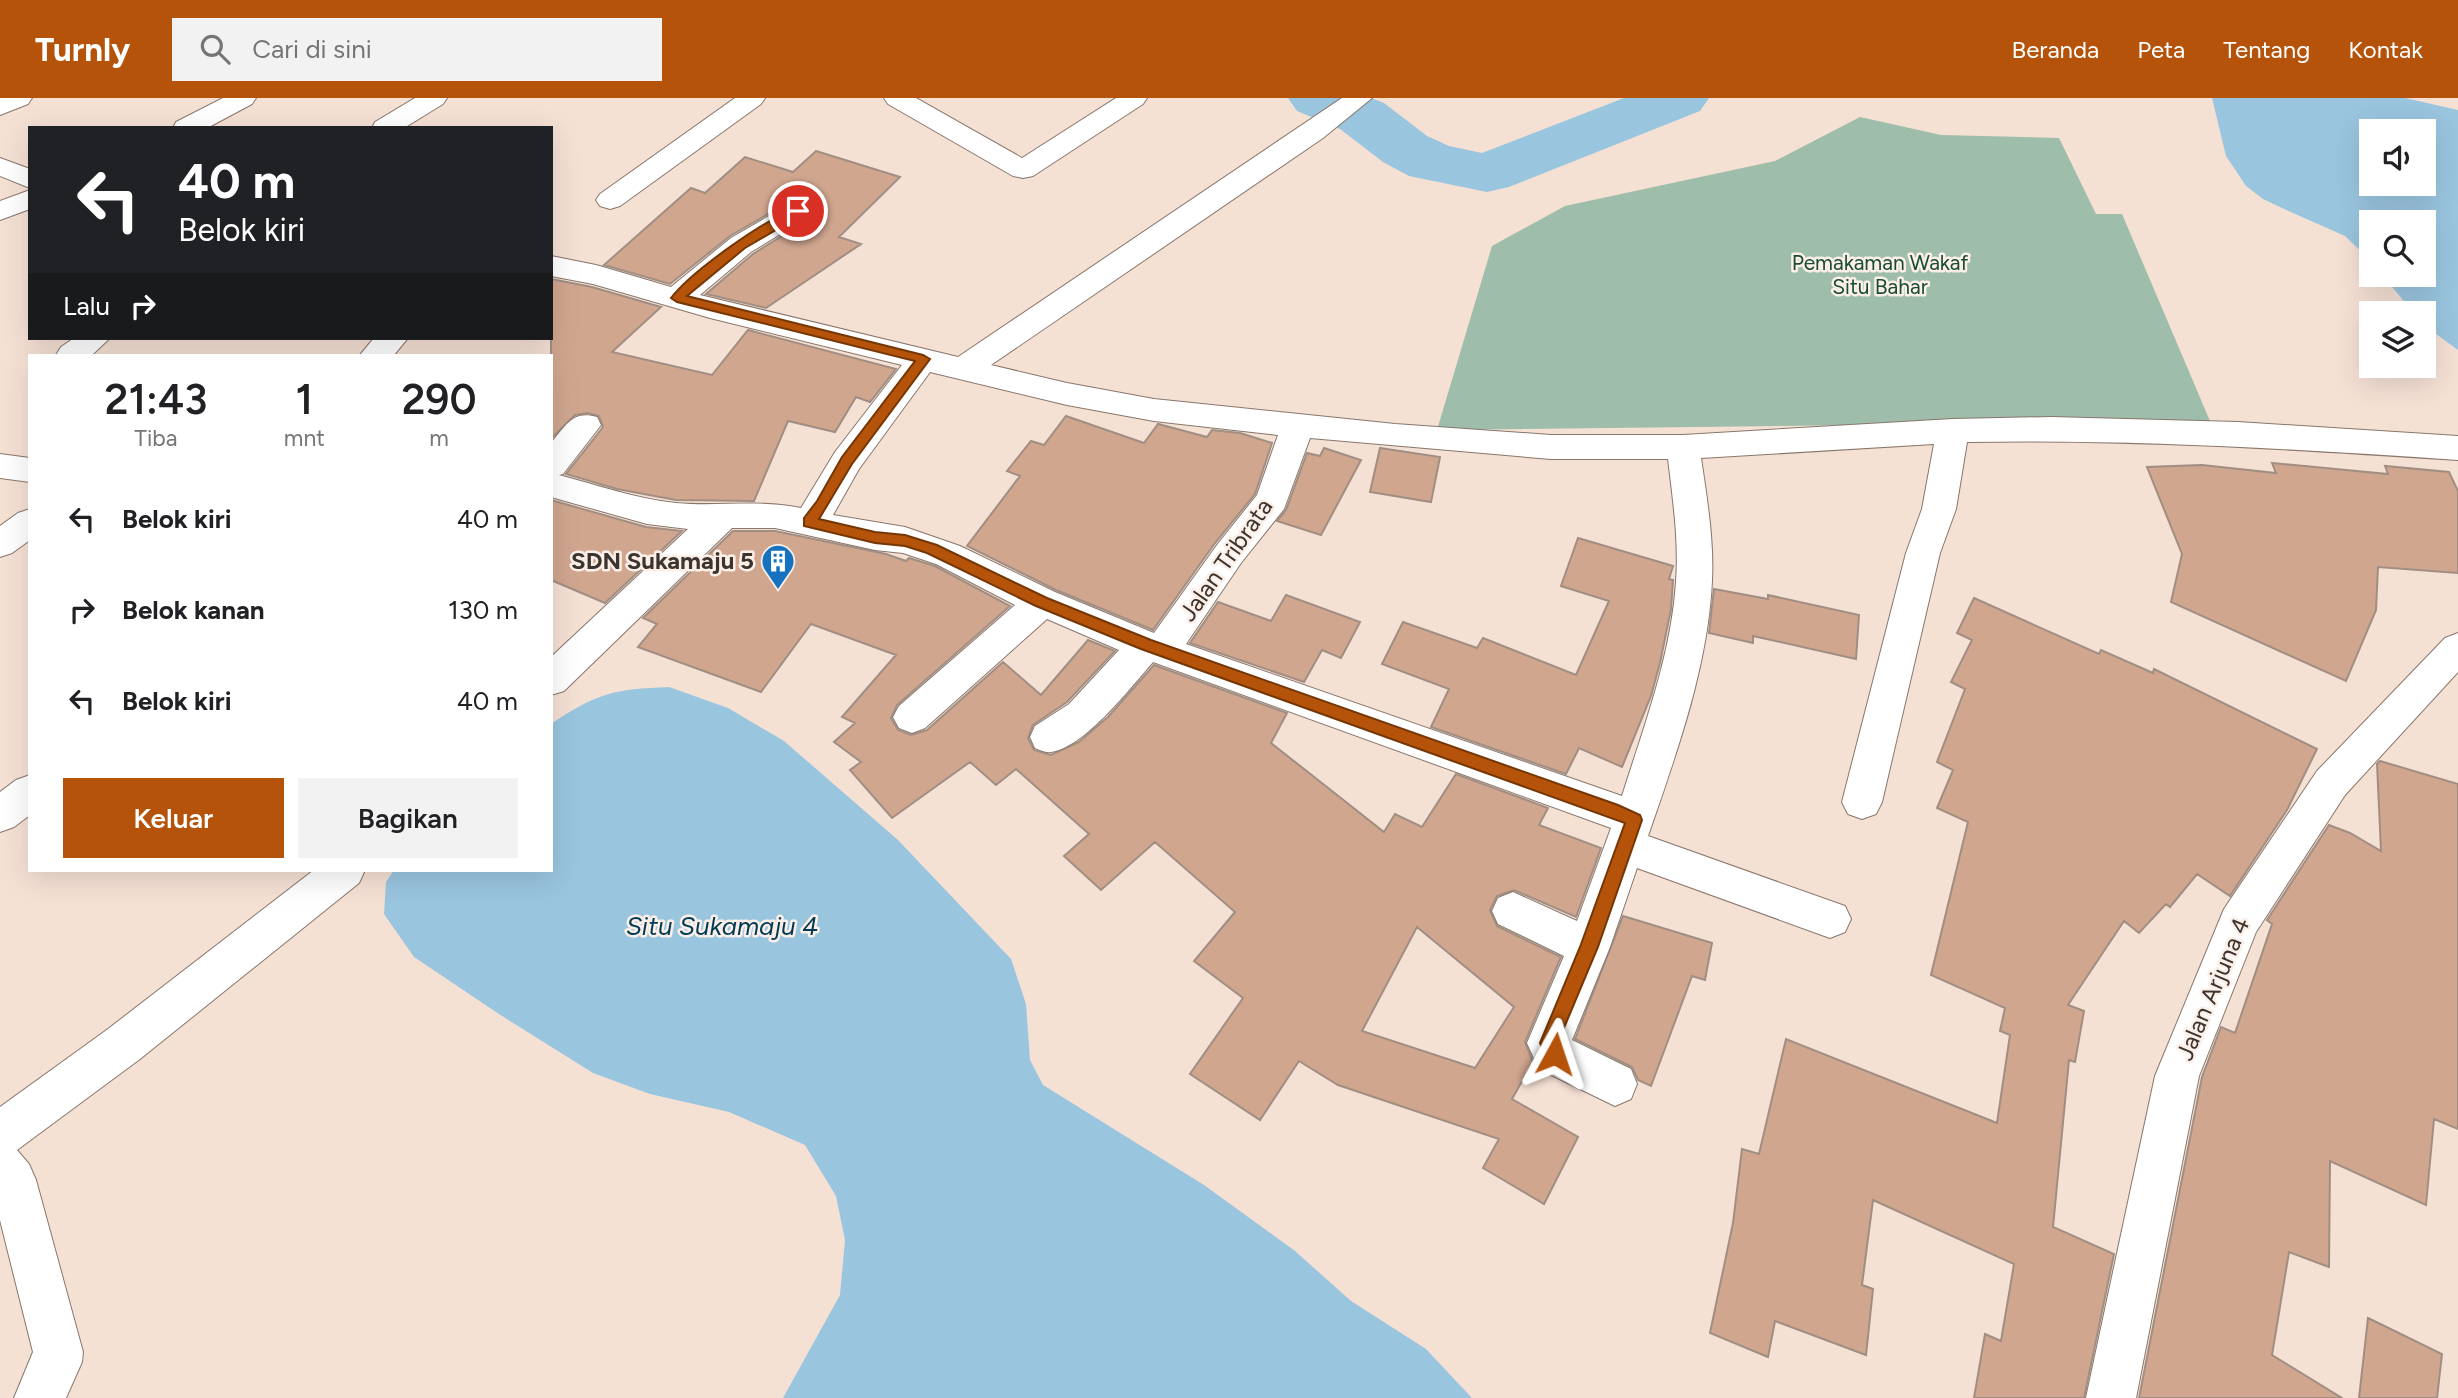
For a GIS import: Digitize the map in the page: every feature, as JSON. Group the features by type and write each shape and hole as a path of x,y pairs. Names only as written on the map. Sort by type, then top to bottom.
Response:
{"street":[{"path":"0,107 19,98"},
{"path":"190,126 243,98"},
{"path":"388,126 434,98"},
{"path":"610,201 752,98"},
{"path":"908,100 1023,170 1134,98"},
{"path":"962,369 1350,106"},
{"path":"0,166 28,178"},
{"path":"0,211 28,200"},
{"path":"677,298 709,269 798,211"},
{"path":"553,266 607,277 677,298 1067,394 1154,410 1298,426 1551,447 1684,447 1953,431 2052,429 2238,434 2458,448"},
{"path":"73,354 91,340"},
{"path":"377,354 390,340"},
{"path":"809,522 847,461 923,359"},
{"path":"553,463 585,425"},
{"name":"Jalan Tribrata","path":"1049,737 1082,715 1154,648 1272,500 1298,426"},
{"path":"1862,802 1923,553 1939,509 1953,431"},
{"path":"1615,1084 1555,1054 1549,1043 1589,947 1630,833 1688,634 1694,582 1694,538 1684,447"},
{"path":"0,466 28,470"},
{"path":"553,486 647,511 677,516 775,515 875,537 905,540 932,549 1042,602 1154,648 1618,812 1630,833 1830,919"},
{"path":"561,671 723,516"},
{"path":"0,544 28,523"},
{"path":"912,717 1042,602"},
{"name":"Jalan Arjuna 4","path":"2110,1398 2176,1076 2239,922 2331,783 2457,650"},
{"path":"0,815 28,794"},
{"path":"0,1135 124,1044 342,872"},
{"path":"1513,911 1589,947"},
{"path":"0,1165 13,1180 58,1352 57,1362 39,1398"}],"green space":[{"name":"Pemakaman Wakaf Situ Bahar","path":"1860,117 1941,135 2059,138 2096,214 2122,214 2210,421 1437,430 1492,246 1565,206 1775,161"}],"water":[{"path":"2212,98 2405,98 2458,110 2458,350 2436,334 2436,301 2404,301 2392,287 2436,287 2436,210 2359,210 2359,249 2345,236 2263,199 2246,186 2226,156"},
{"name":"Situ Sukamaju 4","path":"669,687 728,708 784,741 898,840 1011,959 1026,1004 1030,1060 1043,1085 1204,1185 1295,1251 1351,1301 1426,1349 1472,1398 783,1398 840,1295 845,1240 836,1196 805,1145 729,1112 650,1094 593,1073 414,957 384,914 386,882 393,872 553,872 553,723 594,699 634,689"}],"building":[{"path":"816,151 900,177 839,237 861,244 766,308 706,294 753,254 809,219 814,210 809,202 797,199 787,203 730,236 670,284 604,265 691,188 705,193 745,157 793,172"},
{"path":"553,279 592,287 661,307 612,352 712,375 748,330 896,369 870,402 856,397 835,432 788,421 754,501 676,500 617,489 566,474 603,427 599,416 588,413 575,415 553,437"},
{"path":"1066,416 1144,443 1158,424 1207,437 1212,430 1240,433 1272,443 1255,494 1215,543 1153,630 1056,590 967,546 1020,476 1007,471 1031,441 1044,445"},
{"path":"1324,448 1361,460 1321,535 1277,521 1286,510 1307,453 1320,456"},
{"path":"1380,448 1440,457 1431,502 1370,492"},
{"path":"2272,463 2388,474 2385,466 2449,472 2458,491 2458,573 2378,567 2376,610 2346,681 2171,602 2182,554 2147,467 2202,465 2276,473"},
{"path":"553,501 646,527 682,531 605,603 553,581"},
{"path":"733,531 775,531 886,554 906,561 909,558 935,566 1010,606 897,705 891,718 898,730 911,735 927,730 1003,662 1041,695 1088,640 1115,651 1067,702 1033,725 1028,738 1034,750 1051,755 1079,742 1108,717 1154,665 1287,713 1271,743 1384,832 1395,814 1422,827 1456,774 1548,808 1539,825 1601,848 1576,917 1514,890 1497,896 1490,910 1497,926 1561,957 1525,1042 1533,1062 1512,1099 1578,1137 1544,1204 1483,1168 1499,1139 1338,1085 1299,1061 1260,1120 1190,1074 1243,998 1194,961 1235,912 1155,842 1101,890 1064,856 1089,834 1016,769 996,785 970,762 892,818 850,770 861,762 834,742 855,723 842,717 896,655 811,624 761,692 638,647 657,624 643,618","holes":["1417,927 1514,1007 1475,1068 1362,1031"]},
{"path":"1578,538 1673,566 1669,579 1673,580 1671,609 1660,663 1651,696 1622,767 1579,748 1566,774 1431,727 1449,689 1382,664 1403,622 1477,648 1483,638 1576,675 1609,601 1561,586"},
{"path":"1714,589 1768,599 1768,595 1859,615 1856,659 1753,636 1753,643 1709,633"},
{"path":"1286,595 1360,622 1341,658 1322,650 1304,682 1190,643 1218,602 1271,621"},
{"path":"1974,598 2099,654 2101,650 2153,673 2154,669 2317,749 2287,810 2230,896 2197,874 2170,907 2166,904 2139,933 2124,921 2068,1005 2084,1011 2075,1062 2069,1060 2053,1227 2114,1254 2084,1398 1974,1398 1985,1334 2001,1341 2014,1264 1873,1200 1862,1285 1873,1289 1866,1355 1775,1321 1768,1357 1710,1333 1733,1223 1742,1149 1759,1154 1786,1039 1997,1123 2010,1035 2000,1031 2005,1008 1931,975 1968,822 1937,808 1953,770 1937,762 1965,689 1951,682 1972,640 1957,633"},
{"path":"2380,761 2458,784 2458,1129 2434,1119 2426,1205 2330,1161 2329,1267 2289,1252 2272,1355 2342,1398 2139,1398 2202,1077 2221,1027 2235,1033 2272,924 2267,920 2329,825 2350,833 2381,851 2377,764"},
{"path":"1623,916 1712,943 1705,980 1692,976 1651,1086 1638,1080 1632,1067 1575,1039"},
{"path":"2368,1318 2442,1354 2437,1398 2359,1398"}],"waterway":[{"path":"1318,98 1362,116 1405,149 1431,162 1487,173 1679,98"}],"place":[{"name":"SDN Sukamaju 5","path":"778,591"}],"route":[{"path":"798,211 709,269 677,298 923,359 847,461 809,522 875,537 905,540 932,549 1042,602 1146,645 1618,812 1634,820 1589,947 1549,1043 1555,1054"}]}
